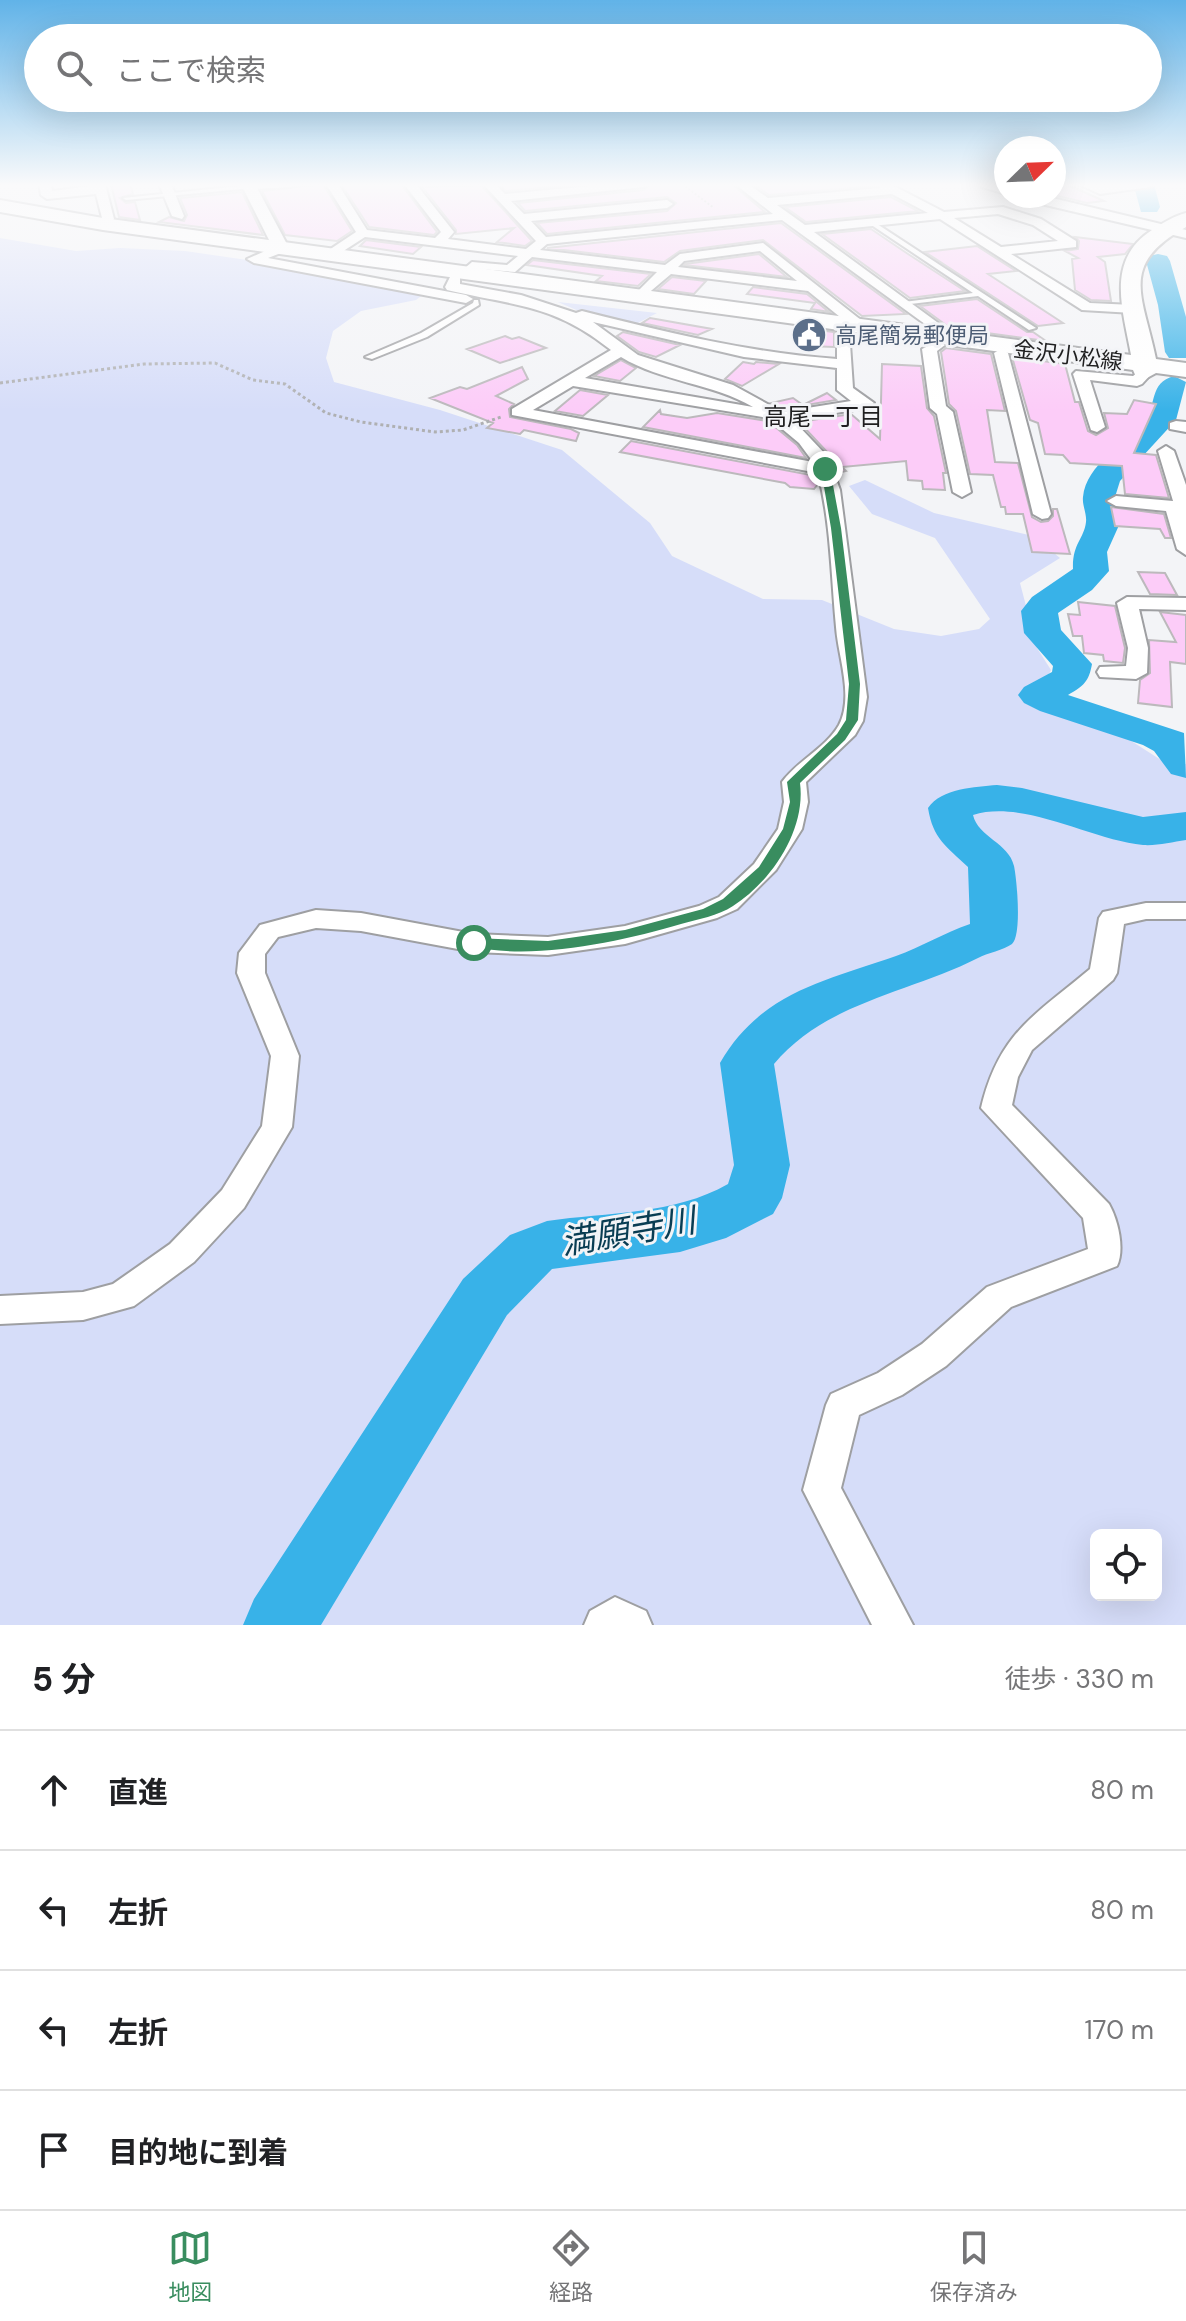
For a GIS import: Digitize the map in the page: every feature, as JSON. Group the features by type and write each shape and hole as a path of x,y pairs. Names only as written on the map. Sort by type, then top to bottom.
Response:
{"main road":[{"name":"金沢小松線","path":"338,260 1178,373"},
{"name":"金沢小松線","path":"361,260 460,276 639,297 852,330"},
{"path":"1135,260 1131,265 1133,309 1144,368"},
{"path":"1157,260 1150,270 1155,304 1178,373"},
{"name":"金沢小松線","path":"944,342 1001,353 1144,368"}],"street":[{"path":"258,260 476,301 513,303 604,337"},
{"path":"521,260 510,269 477,265 460,276 452,287 553,303 581,314 724,351 797,362 844,364"},
{"path":"592,260 811,287"},
{"path":"639,297 677,260"},
{"path":"573,381 776,417 866,403 845,390 844,364 852,330 811,287 778,260"},
{"path":"844,260 904,304 944,342 929,349 938,408 945,412 962,492"},
{"path":"1012,260 1087,307 1133,309"},
{"path":"0,1310 83,1306 122,1296 182,1253 233,1199 277,1127 285,1056 251,973 252,953 269,931 316,919 361,922 474,943 548,946 625,935 708,912 728,903 763,870 790,829 796,802 794,782 841,737 852,720 855,684 840,556 825,469 818,453 776,417 737,391 668,372 619,352 584,322 538,302"},
{"path":"518,412 619,352"},
{"path":"1001,353 1042,514"},
{"path":"1097,427 1081,374 1137,381 1144,368"},
{"path":"518,412 825,469"},
{"path":"1186,452 1159,450 1182,500 1186,549"},
{"path":"1116,501 1182,504"},
{"path":"1108,672 1136,673 1138,648 1127,603 1186,604"},
{"path":"893,1625 822,1490 844,1405 890,1384 934,1355 999,1297 1105,1256 1098,1213 996,1108 1003,1077 1021,1043 1103,973 1112,918 1146,911 1186,911"},
{"path":"604,1625 615,1617 632,1625"}],"lane":[{"path":"927,260 1032,328"},
{"path":"904,304 978,294"},
{"path":"369,357 424,335 477,304 476,301"}],"path":[{"path":"0,383 144,364 215,363 253,380 285,384 326,413 402,429 463,430 518,412"}],"shaded area":[{"path":"0,260 246,260 433,287 416,300 361,311 333,331 326,358 334,382 440,410 562,450 650,523 672,556 763,599 822,600 894,629 941,636 979,629 990,619 935,538 872,514 849,486 865,480 934,513 1033,536 1060,558 1020,583 1037,648 1051,670 1034,706 1111,728 1161,760 1186,764 1186,1625 0,1625"},
{"path":"558,302 657,313 632,326 581,312"}],"building":[{"path":"533,260 651,274 638,286 596,281 602,276 527,265"},
{"path":"716,260 766,260 787,277 684,265"},
{"path":"789,260 832,260 906,314 862,316"},
{"path":"858,260 918,260 965,291 910,298"},
{"path":"937,260 999,260 1016,271 988,274 1063,323 1038,326"},
{"path":"1072,260 1105,262 1111,301 1091,300 1075,290"},
{"path":"672,277 706,281 694,294 658,289"},
{"path":"753,287 807,294 829,312 811,309 815,303 747,294"},
{"path":"977,299 1046,341 950,328 920,306"},
{"path":"650,318 712,329 698,335 642,323"},
{"path":"809,329 834,332 834,347 808,346"},
{"path":"623,332 680,345 656,357 639,352 617,336"},
{"path":"505,336 512,339 519,337 546,348 500,363 467,349"},
{"path":"946,348 991,354 1005,411 987,410 995,462 1018,463 1032,517 1041,522 1048,521 1053,516 1053,509 1057,509 1070,554 1032,552 1023,514 1006,514 1005,507 1001,507 993,475 970,474 956,411 949,404 941,352"},
{"path":"1012,357 1065,364 1075,402 1079,402 1088,431 1096,435 1108,428 1104,413 1127,414 1134,400 1156,404 1134,453 1156,455 1169,498 1125,494 1122,466 1070,463 1063,455 1045,454 1038,423 1030,420"},
{"path":"621,360 636,368 620,381 594,376"},
{"path":"743,362 779,364 742,386 725,379"},
{"path":"882,364 921,366 927,408 934,416 946,473 943,473 945,490 923,489 922,481 908,480 906,461 842,467 846,471 837,473 830,455 799,422 851,414 880,439"},
{"path":"522,367 528,379 496,396 514,404 509,409 510,417 571,429 579,433 576,441 524,430 520,434 487,428 493,423 430,398 460,387 467,389"},
{"path":"580,390 608,395 583,416 555,411"},
{"path":"827,393 836,400 783,409 771,403 793,398 803,405"},
{"path":"660,410 661,414 687,418 717,413 768,421 797,445 806,458 643,427"},
{"path":"631,441 816,476 818,484 814,489 790,487 785,483 620,452"},
{"path":"1111,507 1164,514 1171,538 1165,538 1160,529 1115,526"},
{"path":"1138,572 1165,573 1177,595 1150,594"},
{"path":"1078,602 1115,606 1125,648 1123,663 1104,661 1103,655 1084,653 1082,636 1073,636 1068,614 1080,615"},
{"path":"1160,612 1186,615 1186,664 1170,662 1172,707 1138,703 1140,680 1150,673 1149,640 1176,642"}],"waterway":[{"name":"満願寺川","path":"1158,261 1171,305 1179,352"},
{"name":"満願寺川","path":"1174,385 1168,392 1161,420 1105,478 1099,497 1103,523 1090,552 1091,571 1039,611 1043,633 1073,664 1070,678 1038,695 1158,736 1169,742 1186,765"},
{"name":"満願寺川","path":"280,1625 485,1297 531,1252 547,1245 680,1228 730,1211 753,1198 762,1165 747,1063 761,1044 797,1015 832,995 915,968 994,933 991,863 954,829 950,808 974,800 997,798 1046,806 1143,831 1186,826"}],"place":[{"name":"高尾簡易郵便局","path":"809,335"}],"district":[{"name":"高尾一丁目","path":"823,417"}],"route":[{"path":"474,943 548,946 625,935 708,912 728,903 763,870 790,829 796,802 794,782 841,737 852,720 855,684 845,623 836,528 825,469"}]}
